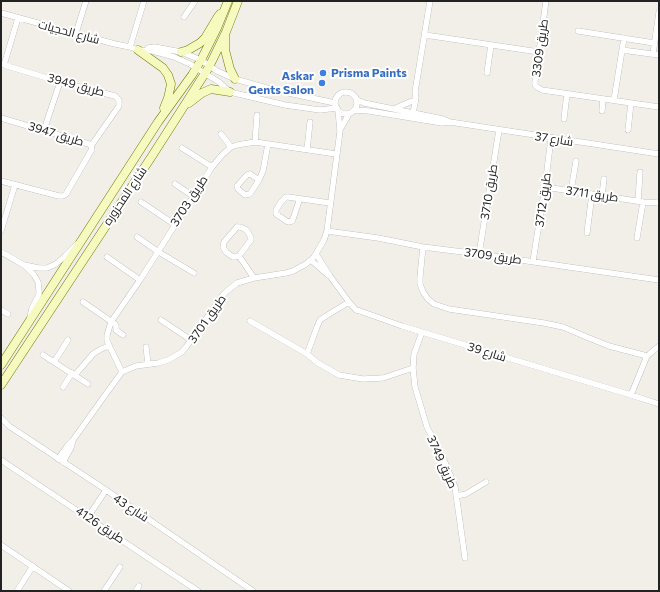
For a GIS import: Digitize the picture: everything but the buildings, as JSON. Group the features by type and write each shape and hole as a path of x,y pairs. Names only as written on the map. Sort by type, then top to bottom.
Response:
{"main road":[{"name":"شارع المحزوره","path":"1,365 158,122 201,60 228,1"},
{"name":"شارع المحزوره","path":"1,385 207,70 225,34 238,1"},
{"path":"182,52 200,43 205,38 217,18 224,11"},
{"path":"225,34 226,50 230,69 235,79"},
{"path":"134,49 163,68 168,75 170,90 158,122"},
{"path":"180,112 196,96 208,90 211,89 230,92"}],"street":[{"path":"76,34 86,1"},
{"path":"134,49 144,1"},
{"path":"184,17 195,1"},
{"path":"411,115 416,98 415,92 430,1"},
{"name":"طريق 3309","path":"546,1 535,81 535,85 537,87 542,90 659,107"},
{"path":"622,50 656,54 654,43 659,12"},
{"name":"شارع الحجيات","path":"1,13 134,49 164,54 186,62 196,68 207,70"},
{"path":"3,64 18,18"},
{"path":"578,31 654,43"},
{"path":"424,35 539,52"},
{"path":"614,100 624,38"},
{"path":"487,73 491,45"},
{"name":"شارع الحجيات","path":"134,49 154,47 182,52 201,60 207,70"},
{"name":"طريق 3949","path":"3,64 60,82 115,96 119,100 119,106 91,146"},
{"path":"207,70 336,107 344,114 349,114 355,110 357,105 356,97 352,93 346,92 341,94 336,107"},
{"path":"207,70 230,92 285,105 320,110 336,107"},
{"path":"44,130 60,82"},
{"path":"411,115 412,96 415,92"},
{"path":"564,119 567,94"},
{"path":"602,111 603,99"},
{"name":"شارع 37","path":"357,100 364,103 394,109 411,115"},
{"path":"394,109 412,101"},
{"path":"628,130 631,103"},
{"name":"طريق 3701","path":"122,372 136,366 168,360 182,352 227,291 237,283 254,278 286,273 300,268 311,260 316,254 324,240 326,231 340,131 336,107"},
{"name":"شارع 37","path":"355,110 443,119 450,122 499,130 659,154"},
{"name":"طريق 3701","path":"340,131 349,114"},
{"path":"254,142 257,115"},
{"name":"طريق 3947","path":"1,118 89,144 92,149 66,194 63,196 15,185"},
{"path":"307,150 310,122"},
{"name":"طريق 3710","path":"480,254 499,130"},
{"path":"221,134 231,147 254,142 336,154"},
{"name":"طريق 3712","path":"533,262 551,138"},
{"path":"259,180 263,171 268,144"},
{"name":"طريق 3703","path":"122,372 107,341 107,335 111,322 140,280 174,224 212,167 231,147"},
{"path":"182,148 212,167"},
{"path":"571,191 576,161"},
{"path":"637,238 641,201 640,172"},
{"path":"602,195 604,179"},
{"path":"1,181 15,185 1,231"},
{"path":"175,184 193,196"},
{"name":"طريق 3711","path":"545,187 659,203"},
{"path":"587,233 592,194"},
{"path":"300,198 292,221 288,222 276,214 276,210 281,202 288,196 300,198 330,203"},
{"path":"140,202 174,224"},
{"path":"240,227 248,232 252,238 238,256 233,257 226,252 223,245 234,229 240,227"},
{"name":"طريق 3709","path":"326,231 378,238 423,247 659,280"},
{"path":"24,265 47,268 56,264 84,237"},
{"path":"138,237 157,251 194,273"},
{"path":"423,247 420,284 423,292 434,304 449,309 563,327 609,346 647,356"},
{"path":"1,252 24,265 34,275 38,282 39,294 32,308 29,323"},
{"name":"شارع 39","path":"316,254 348,302 356,310 422,332 659,404"},
{"path":"238,256 254,278"},
{"path":"107,257 140,280"},
{"name":"شارع 39","path":"311,260 330,276"},
{"path":"83,302 115,324 116,330 123,335"},
{"path":"307,354 320,320 348,302"},
{"path":"1,310 8,314"},
{"path":"161,320 191,340"},
{"path":"250,321 307,354 318,363 339,375 363,379 383,378 413,368"},
{"name":"طريق 3749","path":"422,332 414,354 413,368 415,387 427,427 444,460 455,487 466,558"},
{"path":"54,362 68,340"},
{"path":"63,387 93,354 109,346"},
{"path":"632,395 647,356 659,346"},
{"path":"146,347 148,364"},
{"path":"43,355 88,384"},
{"path":"60,460 68,445 74,440 102,398 122,372"},
{"name":"شارع 43","path":"1,418 9,426 106,490 253,591"},
{"name":"شارع 43","path":"1,423 9,426"},
{"name":"طريق 4126","path":"1,460 198,591"},
{"path":"456,496 466,494 486,482"},
{"path":"88,517 106,490"},
{"path":"1,545 69,591"},
{"path":"17,591 33,566"},
{"path":"104,591 120,567"}],"place":[{"name":"Prisma Paints","path":"323,73"},
{"name":"Askar Gents Salon","path":"322,83"}]}
